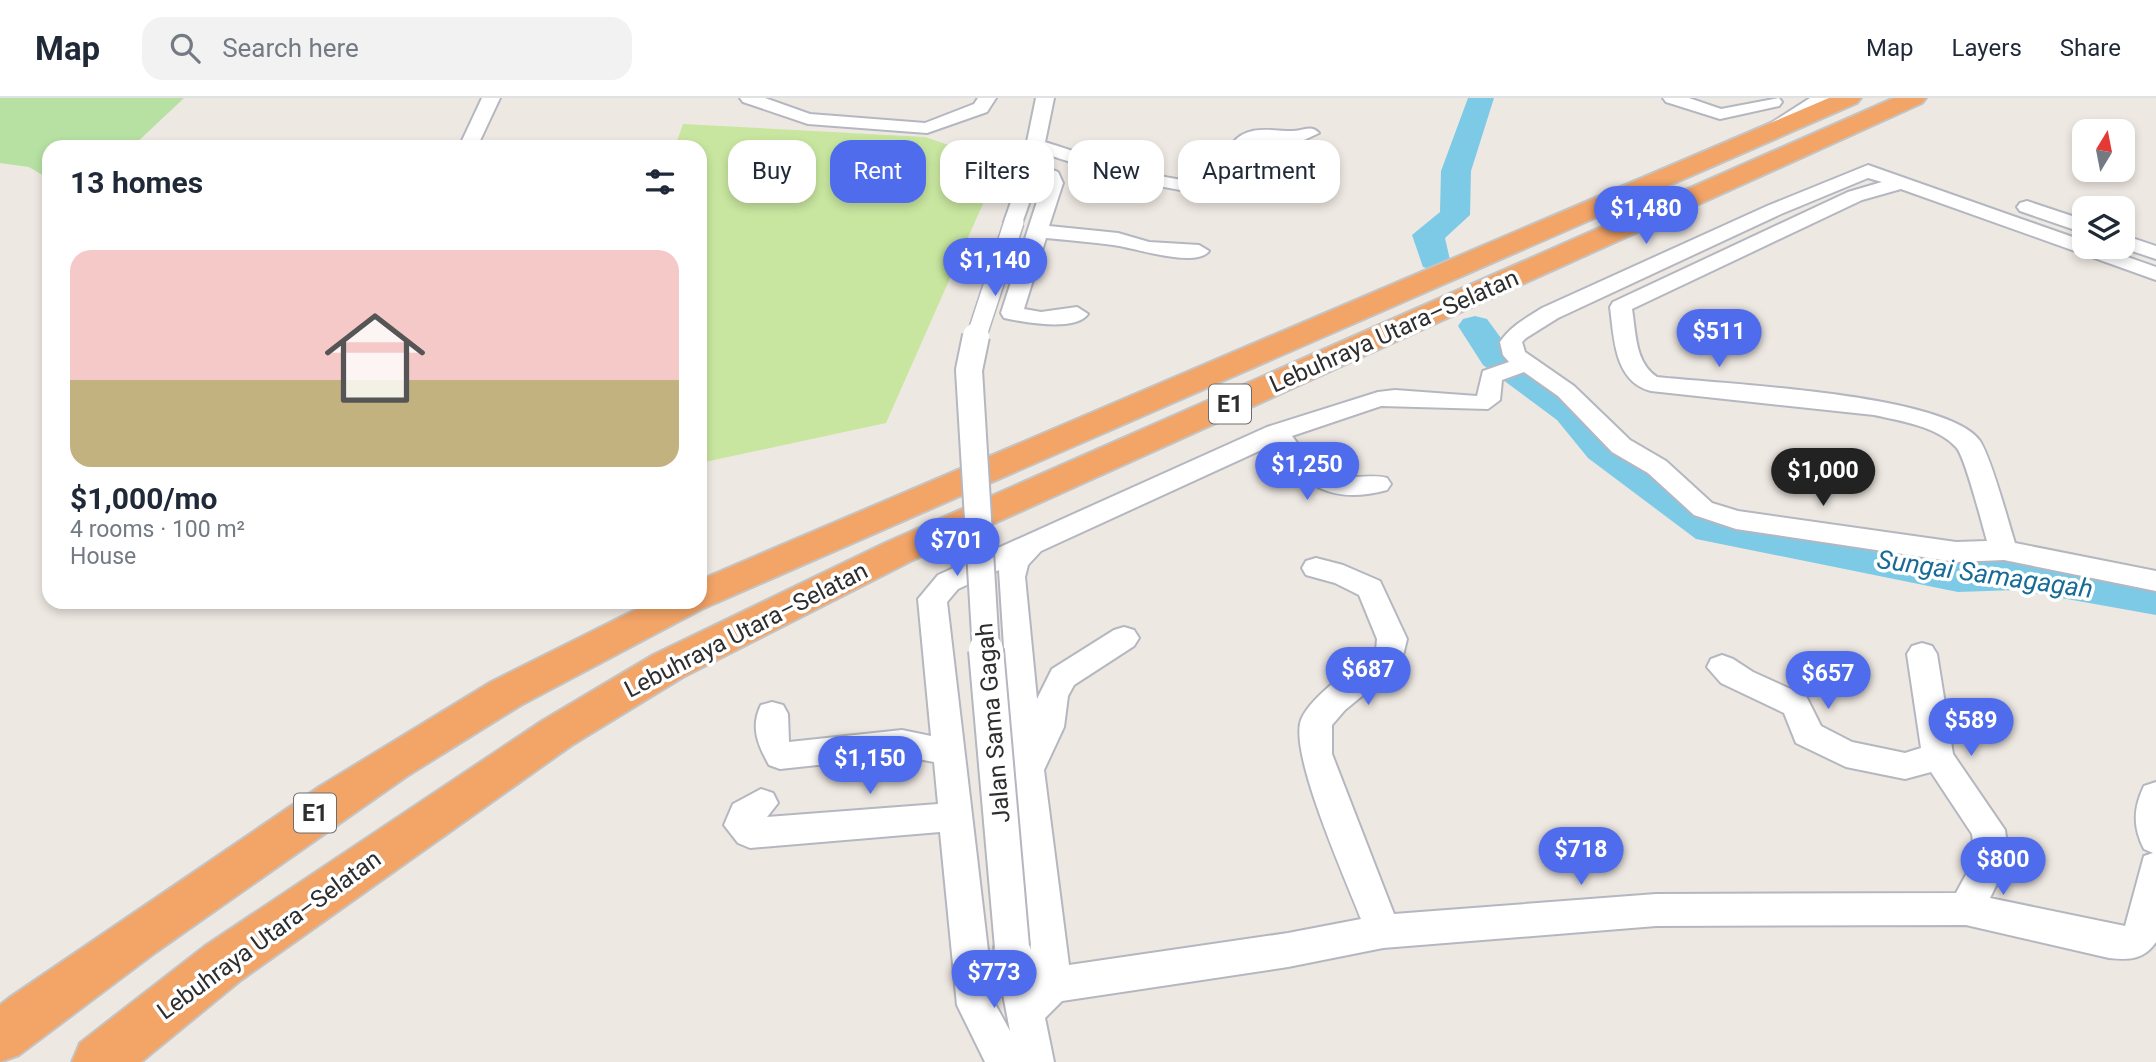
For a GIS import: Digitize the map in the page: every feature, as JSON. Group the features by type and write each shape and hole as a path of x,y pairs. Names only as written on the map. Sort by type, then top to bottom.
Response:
{"highway":[{"name":"Lebuhraya Utara–Selatan","path":"707,593 1772,116 1849,98"},
{"name":"Lebuhraya Utara–Selatan","path":"99,1062 234,955 557,733 668,666 898,552 1914,98"},
{"path":"1882,114 1929,98"},
{"name":"E1","path":"0,1037 52,996 365,778 502,694 673,609"}],"street":[{"path":"471,140 491,98"},
{"path":"749,98 808,119 927,128 981,108 987,98"},
{"path":"1035,140 1045,98"},
{"path":"1672,98 1720,114 1786,119 1822,98"},
{"path":"1054,151 1123,174 1205,186 1231,187 1243,182 1241,144 1245,138 1253,135 1287,138 1310,132"},
{"path":"2156,274 1868,171 1774,210 1550,313 1518,333 1511,342 1514,355 1522,365 1566,391 1621,446 1657,467 1703,509 1736,520 1956,552 2004,550 2156,580"},
{"path":"2004,550 1969,444 1947,429 1912,415 1874,408 1651,384 1639,378 1632,368 1621,307 1634,298 1855,196 1908,185 1916,176 1938,175 2072,223"},
{"path":"1040,203 1026,226 1012,313 1048,319 1077,314"},
{"path":"1026,226 1118,239 1148,248 1199,251"},
{"name":"Jalan Sama Gagah","path":"1026,226 980,318 969,370 986,667 1012,947 1035,1062"},
{"path":"2135,245 2156,253"},
{"path":"1005,1062 976,1005 932,599 948,582 1276,433 1378,399 1395,397 1479,404 1488,400 1491,376 1522,365"},
{"path":"1276,433 1313,479 1343,487 1378,484"},
{"path":"1030,546 1016,561 1011,577 1028,770 1053,985"},
{"path":"1316,568 1343,575 1370,588 1392,639 1390,656 1334,701 1316,722 1316,754 1383,931"},
{"path":"1028,770 1048,727 1052,696 1063,677 1124,638"},
{"path":"1922,654 1938,757 1988,830 1992,859 1966,909"},
{"path":"1722,667 1733,679 1749,687 1786,697 1801,712 1807,734 1846,754 1905,766 1938,757"},
{"path":"772,714 771,739 780,756 902,743 947,752"},
{"path":"2156,796 2151,821 2156,839"},
{"path":"761,803 745,814 741,825 750,833 954,817"},
{"path":"1024,1012 1053,985 1288,950 1383,931 1656,910 1966,909 2109,941 2132,943 2142,933 2156,867"}],"green space":[{"path":"0,98 184,98 139,140 42,140 42,175 29,167 0,163"},
{"path":"683,124 925,137 940,142 940,203 983,203 886,423 707,461 707,140 677,140"}],"waterway":[{"name":"Sungai Samagagah","path":"1434,260 1428,235 1455,215 1456,171 1481,98"},
{"name":"Sungai Samagagah","path":"1475,326 1496,357 1570,412 1602,449 1711,529 1958,576 2016,574 2156,599"}]}
